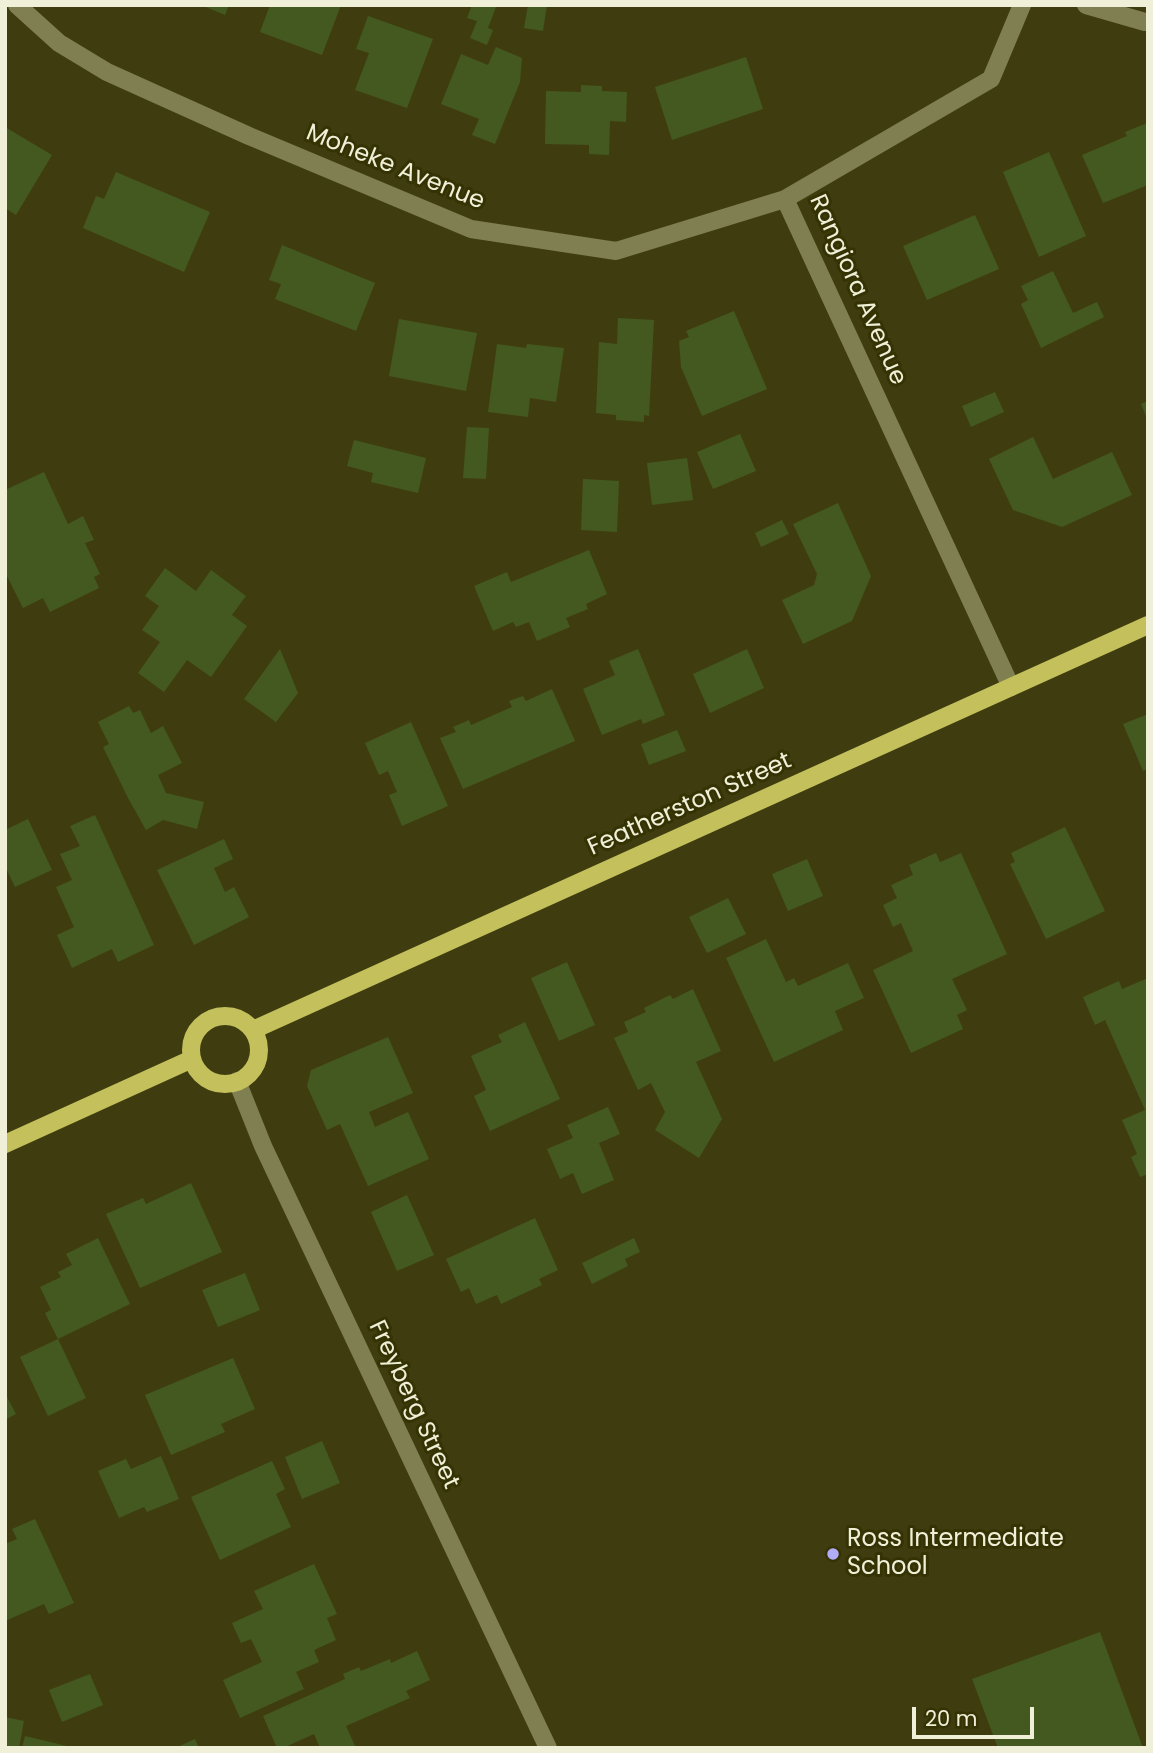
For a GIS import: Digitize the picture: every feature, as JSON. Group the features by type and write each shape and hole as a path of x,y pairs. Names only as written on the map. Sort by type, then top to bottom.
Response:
{"main road":[{"name":"Featherston Street","path":"253,1030 1148,625"},
{"path":"234,1017 245,1022 258,1041 259,1053 255,1065 248,1075 237,1081 215,1082 204,1077 192,1059 194,1035 201,1025 211,1019 234,1017"},
{"path":"5,1144 192,1059"}],"street":[{"name":"Moheke Avenue","path":"17,5 59,43 107,72 249,136 471,229 616,251 785,199"},
{"name":"Rangiora Avenue","path":"1011,687 785,199 991,79 1022,5"},
{"path":"1086,5 1145,22"},
{"name":"Freyberg Street","path":"237,1081 263,1146 548,1748"}],"building":[{"path":"201,5 229,5 225,15"},
{"path":"270,5 341,5 322,55 260,32"},
{"path":"472,5 496,7 488,28 493,30 487,45 470,38 477,21 467,18"},
{"path":"528,5 547,5 543,31 524,28"},
{"path":"368,16 433,39 407,108 355,90 369,53 356,49"},
{"path":"496,47 522,58 520,82 495,144 472,135 479,119 441,104 461,54 488,65"},
{"path":"746,57 763,109 672,140 655,87"},
{"path":"581,85 602,86 602,91 627,92 626,122 610,121 609,155 589,154 589,145 545,144 546,91 581,92"},
{"path":"1147,123 1148,185 1103,203 1082,155 1127,136 1125,132"},
{"path":"5,127 52,155 16,215 5,208"},
{"path":"1049,152 1086,236 1039,257 1003,172"},
{"path":"116,172 210,212 184,272 83,228 96,196 104,199"},
{"path":"975,215 999,269 927,300 903,246"},
{"path":"282,245 375,283 356,331 275,299 281,284 269,280"},
{"path":"1053,271 1073,313 1097,302 1104,317 1041,348 1021,304 1028,300 1021,286"},
{"path":"734,311 767,389 702,416 681,367 679,341 689,337 686,331"},
{"path":"618,318 654,320 649,416 644,415 644,422 616,420 616,415 596,413 599,342 617,344"},
{"path":"399,319 477,333 466,391 389,376"},
{"path":"497,344 526,348 527,344 564,348 556,402 530,398 528,417 488,412"},
{"path":"995,392 1004,412 971,427 962,406"},
{"path":"1148,401 1148,421 1141,404"},
{"path":"467,427 489,428 486,479 463,478"},
{"path":"740,434 756,471 713,489 697,452"},
{"path":"1033,437 1053,479 1112,452 1132,495 1062,527 1013,510 989,459"},
{"path":"354,440 426,458 418,493 371,482 373,473 347,466"},
{"path":"687,458 693,500 652,505 647,463"},
{"path":"44,472 68,524 83,516 94,540 85,543 100,574 94,577 99,588 50,612 43,598 23,608 5,572 5,490"},
{"path":"583,479 619,481 617,532 581,530"},
{"path":"838,503 871,576 852,621 803,644 782,600 814,585 817,574 793,524"},
{"path":"782,520 789,534 761,547 755,533"},
{"path":"589,550 607,594 586,604 588,609 566,618 570,627 537,641 529,622 516,627 513,622 493,631 474,586 507,572 511,582"},
{"path":"165,568 196,591 211,570 246,596 232,615 247,626 211,677 187,660 164,692 138,673 160,642 142,630 159,606 145,596"},
{"path":"280,649 298,693 276,722 244,699"},
{"path":"638,649 665,715 643,724 641,719 602,735 583,689 615,675 609,661"},
{"path":"747,649 764,688 710,713 693,674"},
{"path":"552,689 575,741 463,789 440,738 456,732 453,727 469,720 471,725 512,707 509,701 523,696 526,701"},
{"path":"129,706 133,713 140,710 151,733 163,726 182,763 158,775 166,793 204,802 197,829 163,820 146,830 128,798 103,747 109,744 98,722"},
{"path":"1148,714 1148,769 1143,771 1123,724"},
{"path":"411,722 448,806 402,826 389,795 397,792 388,771 379,775 365,743"},
{"path":"677,730 686,751 649,765 641,744"},
{"path":"95,815 154,945 118,962 112,949 72,968 57,935 74,927 56,887 72,880 60,854 80,846 70,826"},
{"path":"28,819 52,870 15,887 5,866 5,830"},
{"path":"1065,827 1105,911 1046,939 1010,864 1015,862 1011,853"},
{"path":"224,839 233,859 214,868 225,892 234,887 249,917 194,945 157,870"},
{"path":"936,853 940,862 961,853 1007,954 952,979 967,1010 957,1015 963,1029 911,1053 873,970 913,951 901,923 893,927 883,905 897,898 891,885 913,875 909,865"},
{"path":"807,859 823,896 788,911 772,874"},
{"path":"728,898 746,934 707,953 689,917"},
{"path":"766,939 786,982 794,978 798,986 848,963 864,998 835,1011 843,1030 774,1062 726,958"},
{"path":"567,962 595,1025 559,1041 531,978"},
{"path":"1148,978 1148,1174 1140,1177 1131,1157 1137,1154 1122,1120 1145,1110 1105,1020 1095,1025 1083,997 1119,981 1122,989"},
{"path":"693,989 721,1051 696,1062 722,1119 699,1158 655,1130 665,1112 651,1083 638,1090 614,1038 628,1032 624,1022 646,1012 644,1008 670,995 673,999"},
{"path":"525,1022 560,1099 490,1131 474,1096 486,1090 471,1056 502,1042 498,1035"},
{"path":"388,1037 413,1093 369,1112 375,1127 408,1112 429,1159 368,1186 340,1124 327,1130 307,1086 311,1070"},
{"path":"608,1107 620,1134 599,1143 614,1180 582,1194 573,1173 560,1179 547,1149 573,1138 567,1125"},
{"path":"191,1183 222,1252 140,1288 106,1214 143,1198 146,1204"},
{"path":"407,1195 434,1255 397,1271 371,1212"},
{"path":"535,1218 558,1270 539,1279 542,1285 501,1304 497,1295 476,1304 469,1288 461,1292 446,1259"},
{"path":"98,1238 130,1304 58,1339 45,1313 51,1310 40,1287 61,1277 58,1272 72,1265 66,1254"},
{"path":"634,1238 640,1252 625,1259 628,1266 592,1284 582,1263"},
{"path":"245,1273 260,1310 218,1327 202,1290"},
{"path":"58,1339 86,1398 48,1416 20,1357"},
{"path":"233,1358 255,1409 221,1424 225,1432 171,1455 145,1395"},
{"path":"5,1393 16,1414 5,1420"},
{"path":"322,1441 340,1483 302,1499 285,1457"},
{"path":"161,1456 179,1499 147,1512 144,1507 119,1518 98,1471 126,1459 131,1469"},
{"path":"272,1461 285,1489 276,1494 291,1527 220,1560 191,1497"},
{"path":"35,1519 74,1603 49,1614 44,1604 5,1621 5,1544 17,1539 12,1529"},
{"path":"314,1564 337,1614 327,1618 336,1640 314,1650 319,1662 296,1672 304,1689 240,1718 223,1680 262,1662 251,1639 241,1643 232,1623 263,1609 254,1591"},
{"path":"1100,1632 1143,1748 998,1748 972,1679"},
{"path":"417,1651 430,1680 406,1691 410,1698 346,1726 356,1748 320,1748 314,1734 283,1748 277,1748 263,1716 345,1679 343,1674 359,1667 361,1671 390,1659 391,1663"},
{"path":"90,1674 103,1705 62,1722 49,1690"},
{"path":"5,1717 24,1721 19,1748 5,1748"},
{"path":"25,1736 71,1747 71,1748 22,1748"},
{"path":"195,1739 199,1748 175,1748"}],"place":[{"name":"Ross Intermediate School","path":"833,1554"}]}
